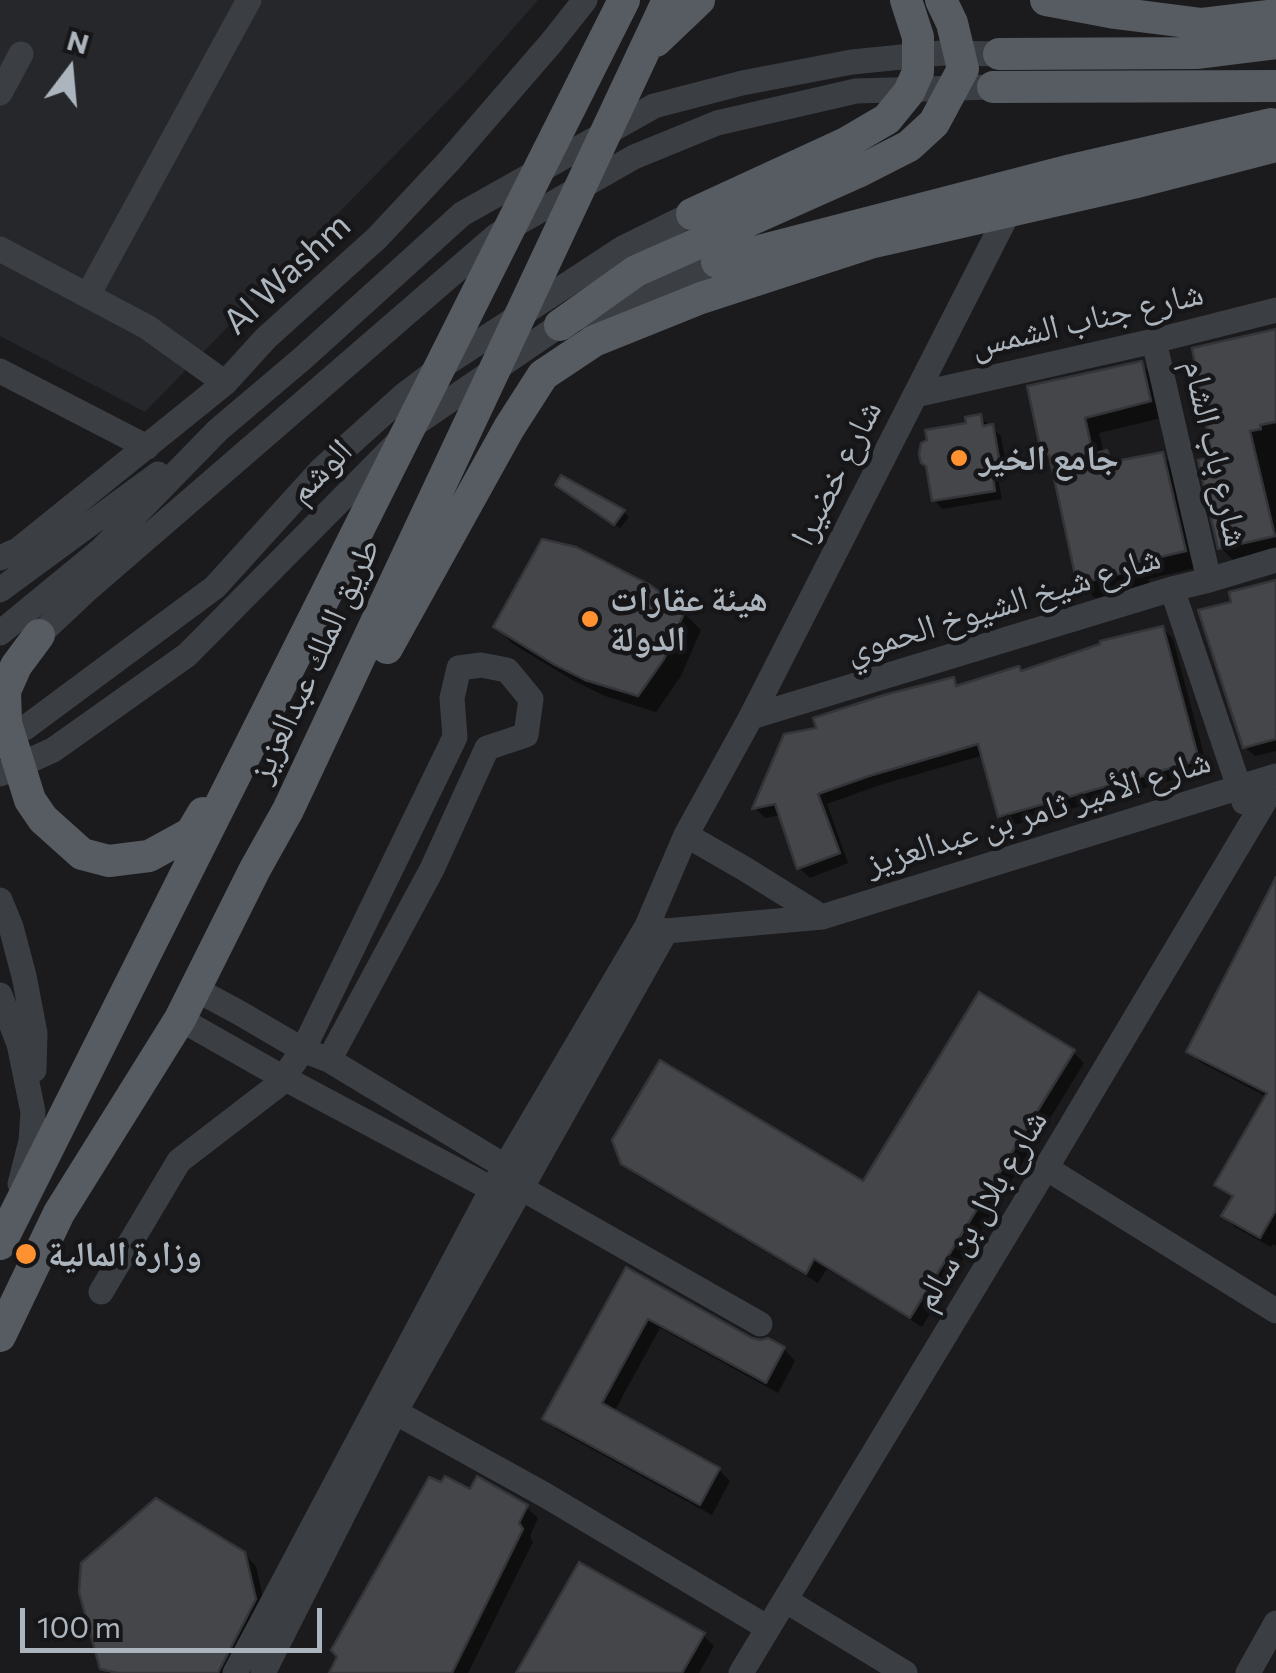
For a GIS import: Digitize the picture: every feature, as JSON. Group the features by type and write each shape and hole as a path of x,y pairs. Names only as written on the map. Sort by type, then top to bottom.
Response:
{"main road":[{"name":"طريق الملك عبدالعزيز","path":"4,1237 624,0"},
{"name":"طريق الملك عبدالعزيز","path":"0,1336 59,1213 180,1019 319,747 668,0"},
{"path":"642,54 698,0"},
{"path":"692,214 846,143 887,119 909,92 918,72 918,36 906,0"},
{"path":"560,325 636,271 909,146 934,123 964,69 952,23 941,0"},
{"path":"1046,0 1202,24 1276,15"},
{"path":"999,54 1198,53 1276,43"},
{"path":"993,87 1276,86"},
{"path":"718,262 1071,170 1276,123"},
{"path":"319,747 378,664 509,428 543,375 594,340 701,298 870,243 1276,146"},
{"path":"39,636 16,666 5,692 6,723 30,800 43,818 82,854 109,860 149,856 190,833 250,742"}],"street":[{"path":"88,295 250,0"},
{"name":"Al Washm","path":"0,558 18,550 225,383 266,338 378,238 462,146 585,0"},
{"path":"0,613 303,358 462,214 654,106 742,82 852,62 942,53 999,54"},
{"path":"0,93 21,54"},
{"path":"39,636 89,588 496,235 634,157 717,123 856,92 993,87"},
{"name":"شارع خضيرا","path":"506,1181 656,929 686,835 751,716 1008,212"},
{"path":"0,737 25,728 214,588 322,469 404,394 623,248 692,214"},
{"path":"0,249 148,327 225,383"},
{"name":"الوشم","path":"0,776 52,750 187,655 418,422 560,325 718,262"},
{"name":"شارع جناب الشمس","path":"915,395 1276,310"},
{"name":"شارع باب الشام","path":"1154,340 1209,580"},
{"path":"0,371 147,447"},
{"path":"0,590 218,430"},
{"path":"0,633 101,550 218,430"},
{"name":"شارع شيخ الشيوخ الحموي","path":"751,716 1276,560"},
{"path":"1172,588 1251,824"},
{"path":"101,1292 179,1161 278,1084 303,1050 455,737 452,698 458,668 507,670 531,699 526,735 487,748 432,869 329,1060"},
{"name":"شارع الأمير ثامر بن عبدالعزيز","path":"656,929 822,917 1237,786 1276,779"},
{"name":"شارع بلال بن سالم","path":"741,1673 1276,779"},
{"path":"686,835 822,917"},
{"path":"0,900 24,976 35,1033 31,1140 4,1237"},
{"path":"195,990 303,1050 329,1060 506,1181"},
{"path":"0,995 19,1044 32,1112"},
{"path":"180,1019 282,1077 506,1181 760,1324"},
{"path":"1046,1168 1276,1311"},
{"path":"263,1673 396,1412 506,1181"},
{"path":"235,1673 506,1181"},
{"path":"396,1412 545,1495 768,1628"},
{"path":"785,1600 905,1673"},
{"path":"1248,1673 1276,1623"}],"shaded area":[{"path":"0,0 538,0 467,81 145,412 0,336"}],"building":[{"path":"1276,329 1276,422 1250,431 1275,536 1218,549 1198,460 1212,457 1192,348"},
{"path":"1142,361 1151,401 1085,418 1093,454 1107,450 1111,462 1163,452 1186,551 1134,563 1135,570 1077,584 1049,455 1042,456 1027,386"},
{"name":"جامع الخير","path":"981,414 983,426 993,424 1001,470 992,471 995,491 932,501 926,466 919,454 921,443 927,440 925,430 966,423 965,417"},
{"path":"561,475 625,510 614,525 555,485"},
{"name":"هيئة عقارات الدولة","path":"542,539 576,547 598,558 650,585 685,611 664,659 638,696 585,680 493,627"},
{"path":"1276,580 1276,739 1243,748 1198,610 1231,602 1229,592"},
{"path":"1163,626 1199,760 998,817 978,744 818,794 840,853 797,869 775,804 752,809 784,734 816,728 813,718 954,677 956,686 1019,666 1021,671 1100,641"},
{"path":"1276,877 1276,1210 1260,1238 1221,1216 1233,1196 1214,1185 1267,1093 1186,1052"},
{"path":"979,992 1075,1050 910,1318 814,1259 806,1274 621,1164 612,1140 660,1060 863,1181"},
{"path":"626,1267 752,1338 768,1338 785,1347 766,1383 648,1319 602,1403 720,1468 700,1505 542,1419"},
{"path":"445,1476 470,1489 477,1476 528,1505 519,1523 523,1529 452,1673 329,1673 337,1657 331,1650 429,1477 441,1482"},
{"path":"156,1498 245,1552 256,1599 218,1673 117,1673 100,1669 79,1592 81,1563"},
{"path":"579,1562 705,1633 682,1673 516,1673"}],"place":[{"name":"جامع الخير","path":"959,458"},
{"name":"هيئة عقارات الدولة","path":"590,619"},
{"name":"وزارة المالية","path":"26,1254"}]}
